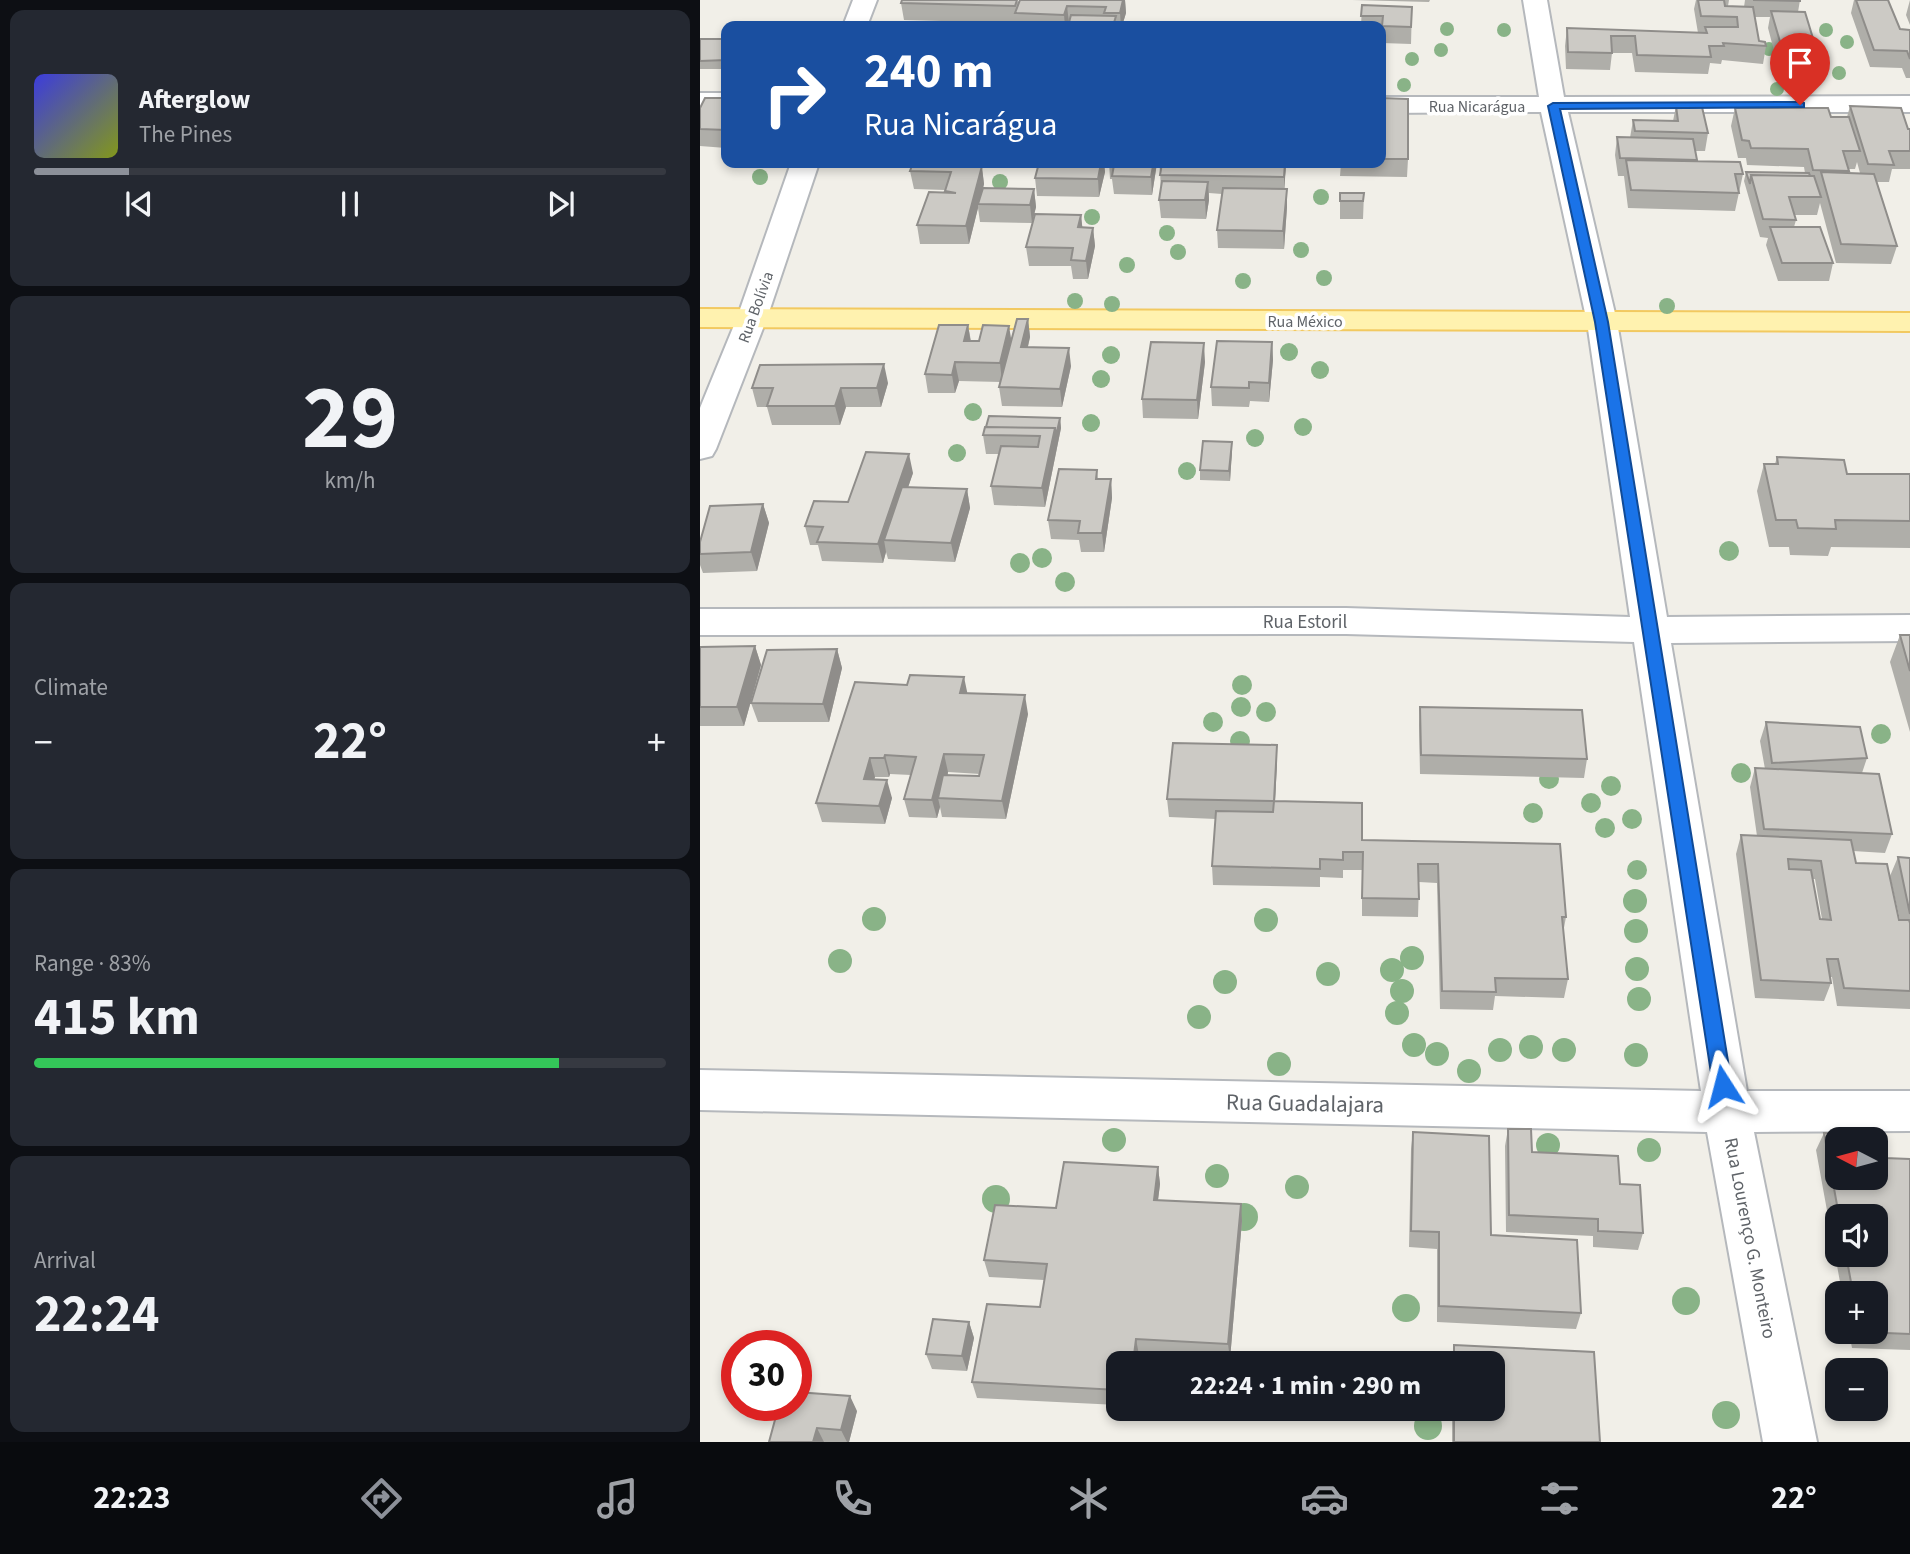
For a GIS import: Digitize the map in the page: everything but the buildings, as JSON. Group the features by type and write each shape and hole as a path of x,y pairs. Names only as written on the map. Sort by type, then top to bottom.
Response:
{"main road":[{"name":"Rua México","path":"700,318 1910,322"}],"street":[{"path":"857,21 865,0"},
{"name":"Rua Lourenço G. Monteiro","path":"1535,0 1553,106 1602,322 1653,630 1727,1112 1790,1442"},
{"path":"700,101 721,101"},
{"name":"Rua Nicarágua","path":"1386,105 1910,104"},
{"name":"Rua Bolívia","path":"700,449 752,318 803,168"},
{"name":"Rua Estoril","path":"700,622 1346,621 1653,630 1910,628"},
{"name":"Rua Guadalajara","path":"700,1090 1727,1112 1910,1111"}],"route":[{"path":"1723,1086 1653,630 1602,322 1553,106 1800,105"}]}
